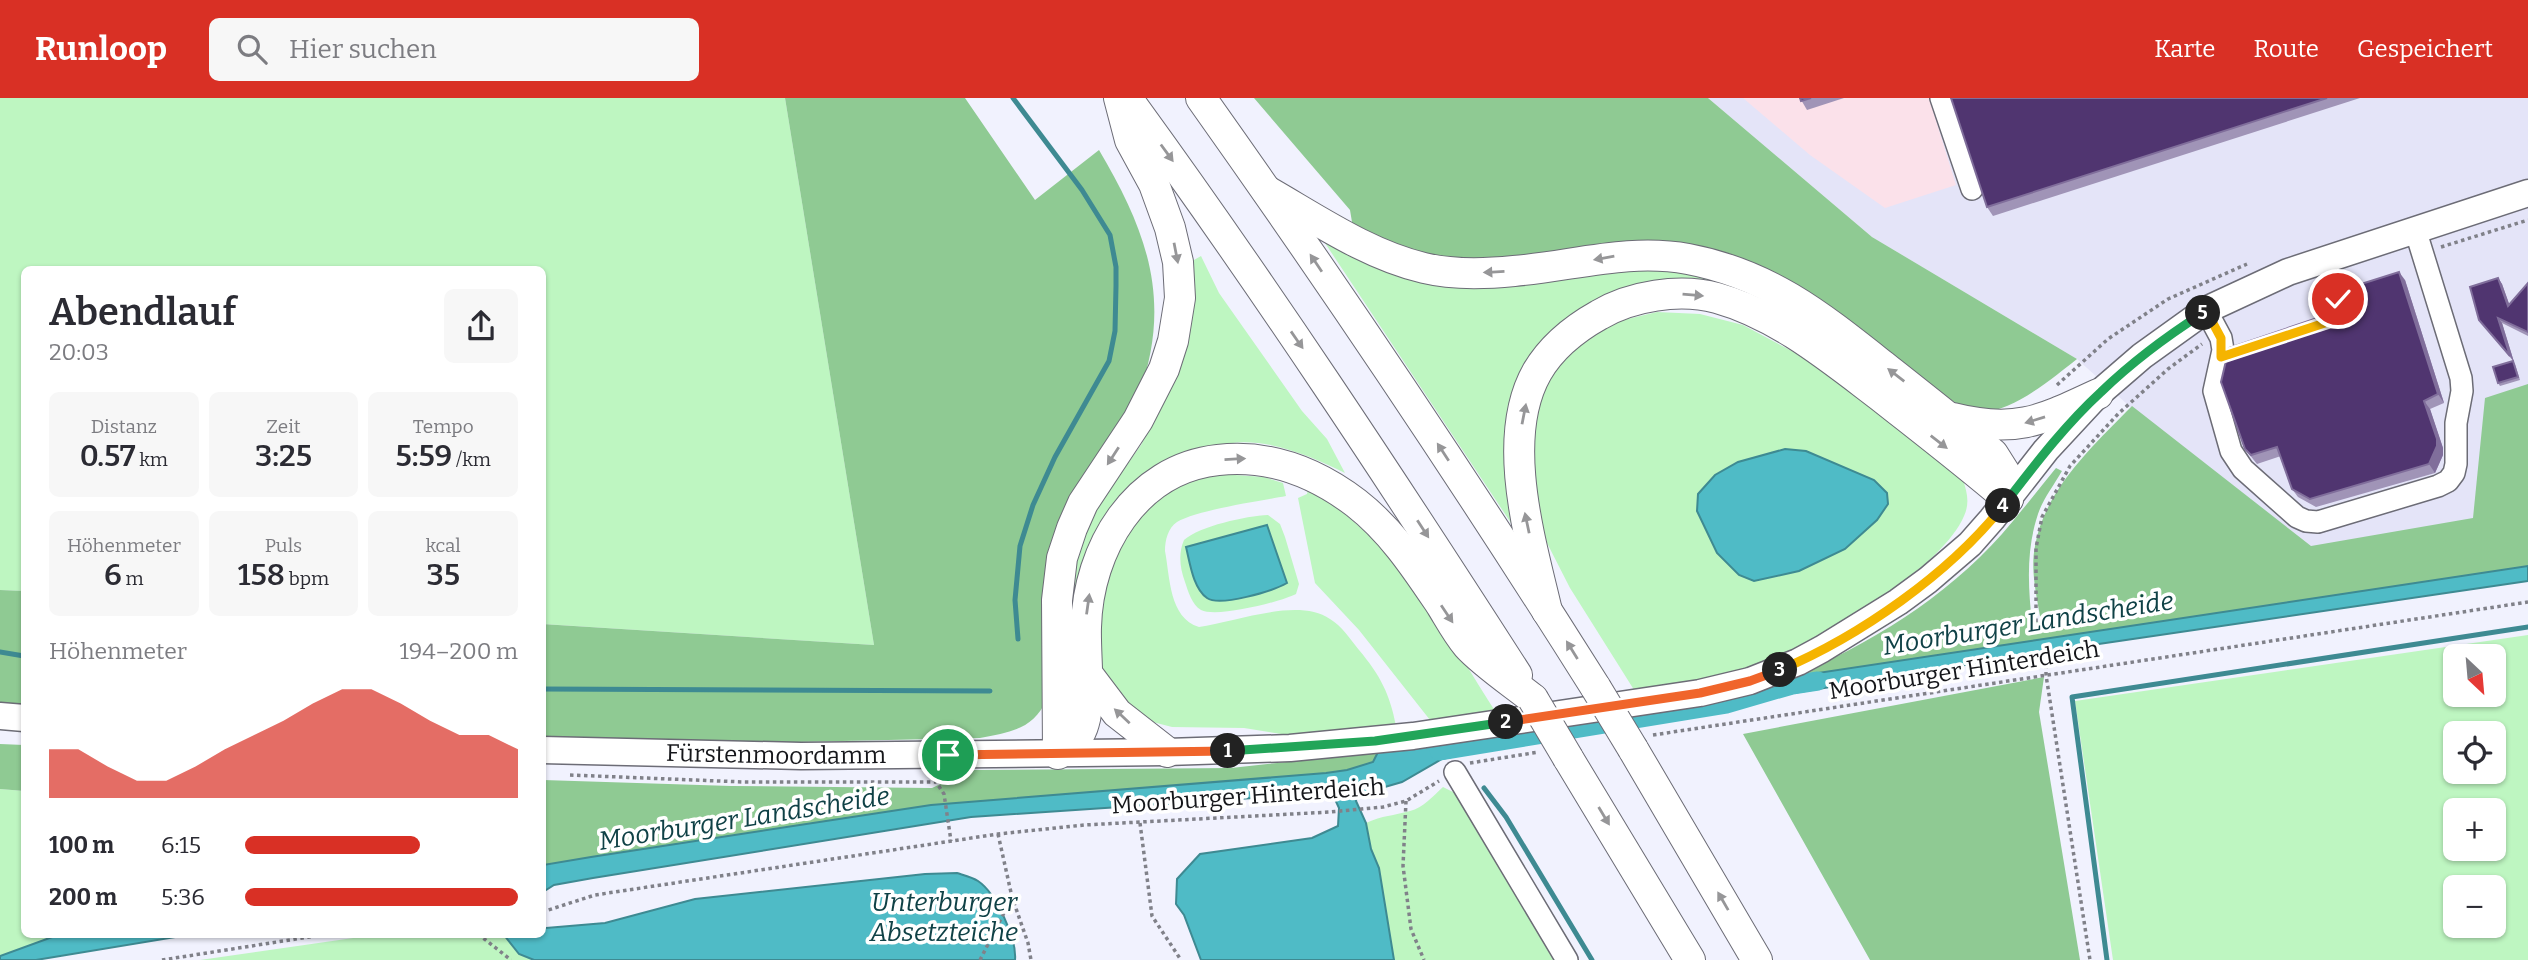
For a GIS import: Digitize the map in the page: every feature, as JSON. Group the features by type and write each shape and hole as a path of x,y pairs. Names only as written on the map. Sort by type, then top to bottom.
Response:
{"highway":[{"path":"1058,754 1057,600 1062,558 1083,502 1138,420 1164,369 1173,341 1180,298 1181,281 1173,237 1153,184 1130,140 1119,98"},
{"path":"1127,98 1190,184 1364,438 1533,699 1560,754 1690,960"},
{"path":"1201,98 1267,191 1548,611 1596,688 1640,742 1757,960"},
{"path":"1267,191 1350,238 1424,268 1469,274 1514,271 1618,256 1660,254 1691,259 1741,273 1811,309 2000,460 2005,472 2008,499"},
{"path":"1548,611 1524,515 1520,435 1526,402 1537,373 1560,343 1585,323 1609,309 1642,298 1677,294 1715,297 1781,326 1827,355 2008,499"},
{"path":"1949,418 1981,425 2025,423 2055,414 2098,394"},
{"path":"1058,754 1075,742 1086,717 1086,625 1092,579 1104,545 1125,511 1152,486 1181,468 1212,461 1244,458 1291,467 1326,483 1364,510 1409,559 1468,646 1533,699"},
{"path":"1086,672 1117,713 1167,752"}],"main road":[{"name":"Fürstenmoordamm","path":"546,750 801,756 1058,754 1290,748 1375,741 1679,696 1750,681 1798,662 1822,649 1928,580 1970,544 2046,450 2098,394 2142,356 2212,321 2288,272 2419,241 2528,193"},
{"path":"0,716 21,718"}],"lane":[{"path":"1941,98 1972,189"},
{"path":"2212,321 2223,350 2214,391 2231,451 2243,468 2297,517 2318,522 2438,486 2448,481 2456,464 2456,423 2462,391 2461,378 2419,241"},
{"path":"1455,772 1567,960"}],"path":[{"path":"2419,241 2528,220"},
{"path":"2343,317 2338,299 2345,297"},
{"path":"2036,622 2036,548 2042,517 2070,466 2118,414 2168,369 2212,321"},
{"name":"Moorburger Hinterdeich","path":"1640,742 2046,675 2528,603"},
{"path":"2046,666 2090,960"},
{"name":"Moorburger Hinterdeich","path":"546,910 595,895 950,838 1084,825 1382,807 1406,801 1469,763 1560,754"},
{"path":"569,775 744,782 929,782 939,784 944,794 950,838"},
{"path":"1406,801 1403,866 1411,929 1424,960"},
{"path":"1140,822 1152,916 1181,960"},
{"path":"998,834 1012,898 1028,943 1031,960"},
{"path":"980,960 1012,898"},
{"path":"162,960 302,938"},
{"path":"483,938 511,960"}],"shaded area":[{"path":"1708,98 2528,98 2528,539 2318,576 2077,359 1872,237"},
{"path":"1743,98 1929,98 1956,185 1885,208 1810,155"}],"green space":[{"path":"0,98 785,98 874,645 546,624 546,266 21,266 21,591 0,590"},
{"path":"785,98 965,98 1035,200 1099,150 1131,210 1150,269 1154,299 1154,330 1138,397 1096,465 1047,699 1041,709 1020,728 980,738 705,744 546,741 546,624 874,645"},
{"path":"1254,98 1708,98 1872,237 2077,359 2015,402 1987,412 1975,411 1949,399 1726,256 1448,265 1353,228 1350,210"},
{"path":"1317,231 1469,288 1542,283 1587,274 1669,269 1706,275 1768,298 1689,289 1544,346 1513,526"},
{"path":"1201,256 1219,293 1302,411 1327,439 1345,473 1282,448 1247,442 1231,443 1193,457 1130,494 1075,684 1067,683 1066,600 1078,538 1141,445 1175,377 1188,257 1194,260"},
{"path":"1657,312 1700,314 1743,325 1805,358 1883,414 1963,480 1967,493 1964,516 1950,538 1902,583 1808,642 1741,671 1636,693 1570,588 1547,543 1533,492 1530,443 1540,396 1553,370 1584,340 1619,321","holes":["1785,449 1806,451 1840,466 1715,475 1738,462"]},
{"path":"2528,384 2528,566 1791,677 1877,635 1931,599 1956,579 2002,534 2056,468 2062,471 2040,508 2030,555 2032,623 2041,622 2033,565 2040,525 2060,487 2073,470 2132,406 2311,546 2473,518 2485,398"},
{"path":"1221,474 1264,477 1283,483 1286,496 1213,510 1186,518 1171,528 1165,551 1170,584 1176,606 1182,615 1199,627 1284,611 1301,610 1330,619 1346,633 1378,677 1391,704 1396,726 1294,736 1244,728 1172,727 1145,720 1111,690 1098,661 1095,640 1112,553 1156,498 1198,478"},
{"path":"1308,489 1339,510 1393,560 1437,619 1497,714 1430,720 1359,630 1315,583 1298,498 1307,494"},
{"path":"1268,515 1280,524 1285,537 1299,584 1296,594 1234,611 1209,612 1198,608 1191,598 1182,572 1180,556 1184,540 1201,530 1224,523"},
{"path":"0,590 21,591 21,708 0,706"},
{"path":"2528,635 2528,960 2113,960 2075,701 2443,647 2443,707 2506,707 2506,644 2466,644"},
{"path":"2044,677 2039,712 2080,960 1870,960 1743,734"},
{"path":"0,744 21,745 21,791 0,789"},
{"path":"1378,752 1374,762 1326,773 931,805 546,865 546,780 731,786 932,788 970,770 1231,768"},
{"path":"1443,787 1457,794 1557,960 1394,960 1379,868 1371,849 1366,823 1415,809"},
{"path":"0,789 21,791 21,938 50,938 0,957"},
{"path":"353,938 506,938 514,949 534,960 200,960"}],"water":[{"path":"1785,449 1806,451 1874,480 1887,493 1888,504 1877,520 1845,549 1799,571 1754,581 1739,575 1717,553 1697,511 1698,494 1715,475 1738,462"},
{"path":"1267,525 1287,583 1259,594 1223,601 1207,598 1202,594 1195,582 1186,547"},
{"path":"2528,566 2528,581 2051,651 1793,693 1791,677"},
{"path":"1463,740 1466,754 1442,759 1402,782 1357,795 1356,801 1366,823 1371,849 1379,868 1394,960 1201,960 1184,915 1176,904 1177,879 1200,854 1312,838 1338,826 1339,808 1333,795 1328,793 971,817 593,878 554,885 546,890 546,864 591,857 931,805 1326,773 1373,762 1378,752"},
{"name":"Unterburger Absetzteiche","path":"957,873 978,881 985,887 992,895 1009,929 1015,960 534,960 519,954 506,938 546,938 546,928 605,923 695,899 925,874"},
{"path":"50,938 170,938 36,960 0,960 0,956"}],"building":[{"path":"1951,98 2327,98 1987,207"},
{"path":"2399,272 2438,394 2424,401 2437,446 2429,464 2310,499 2292,489 2277,447 2251,455 2245,449 2221,382 2229,348 2341,310 2336,292"},
{"path":"2498,278 2508,306 2528,283 2528,332 2498,318 2510,356 2479,320 2470,287"},
{"path":"2513,361 2518,377 2498,383 2493,367"}],"waterway":[{"path":"1013,98 1082,190 1110,235 1116,267 1115,331 1109,361 1055,457 1033,505 1020,546 1015,600 1018,639"},
{"path":"2107,960 2072,697 2528,627"},
{"path":"0,652 21,656"},
{"name":"Moorburger Landscheide","path":"1439,751 1726,704 1792,685 1818,681"},
{"path":"546,689 990,691"},
{"path":"1484,788 1506,817 1592,960"}],"route":[{"path":"948,755 1218,751 1375,741 1700,693 1750,681 1798,662 1822,649 1928,580 1970,544 2046,450 2098,394 2142,356 2206,310 2221,338 2221,357 2343,317 2338,299"}]}
